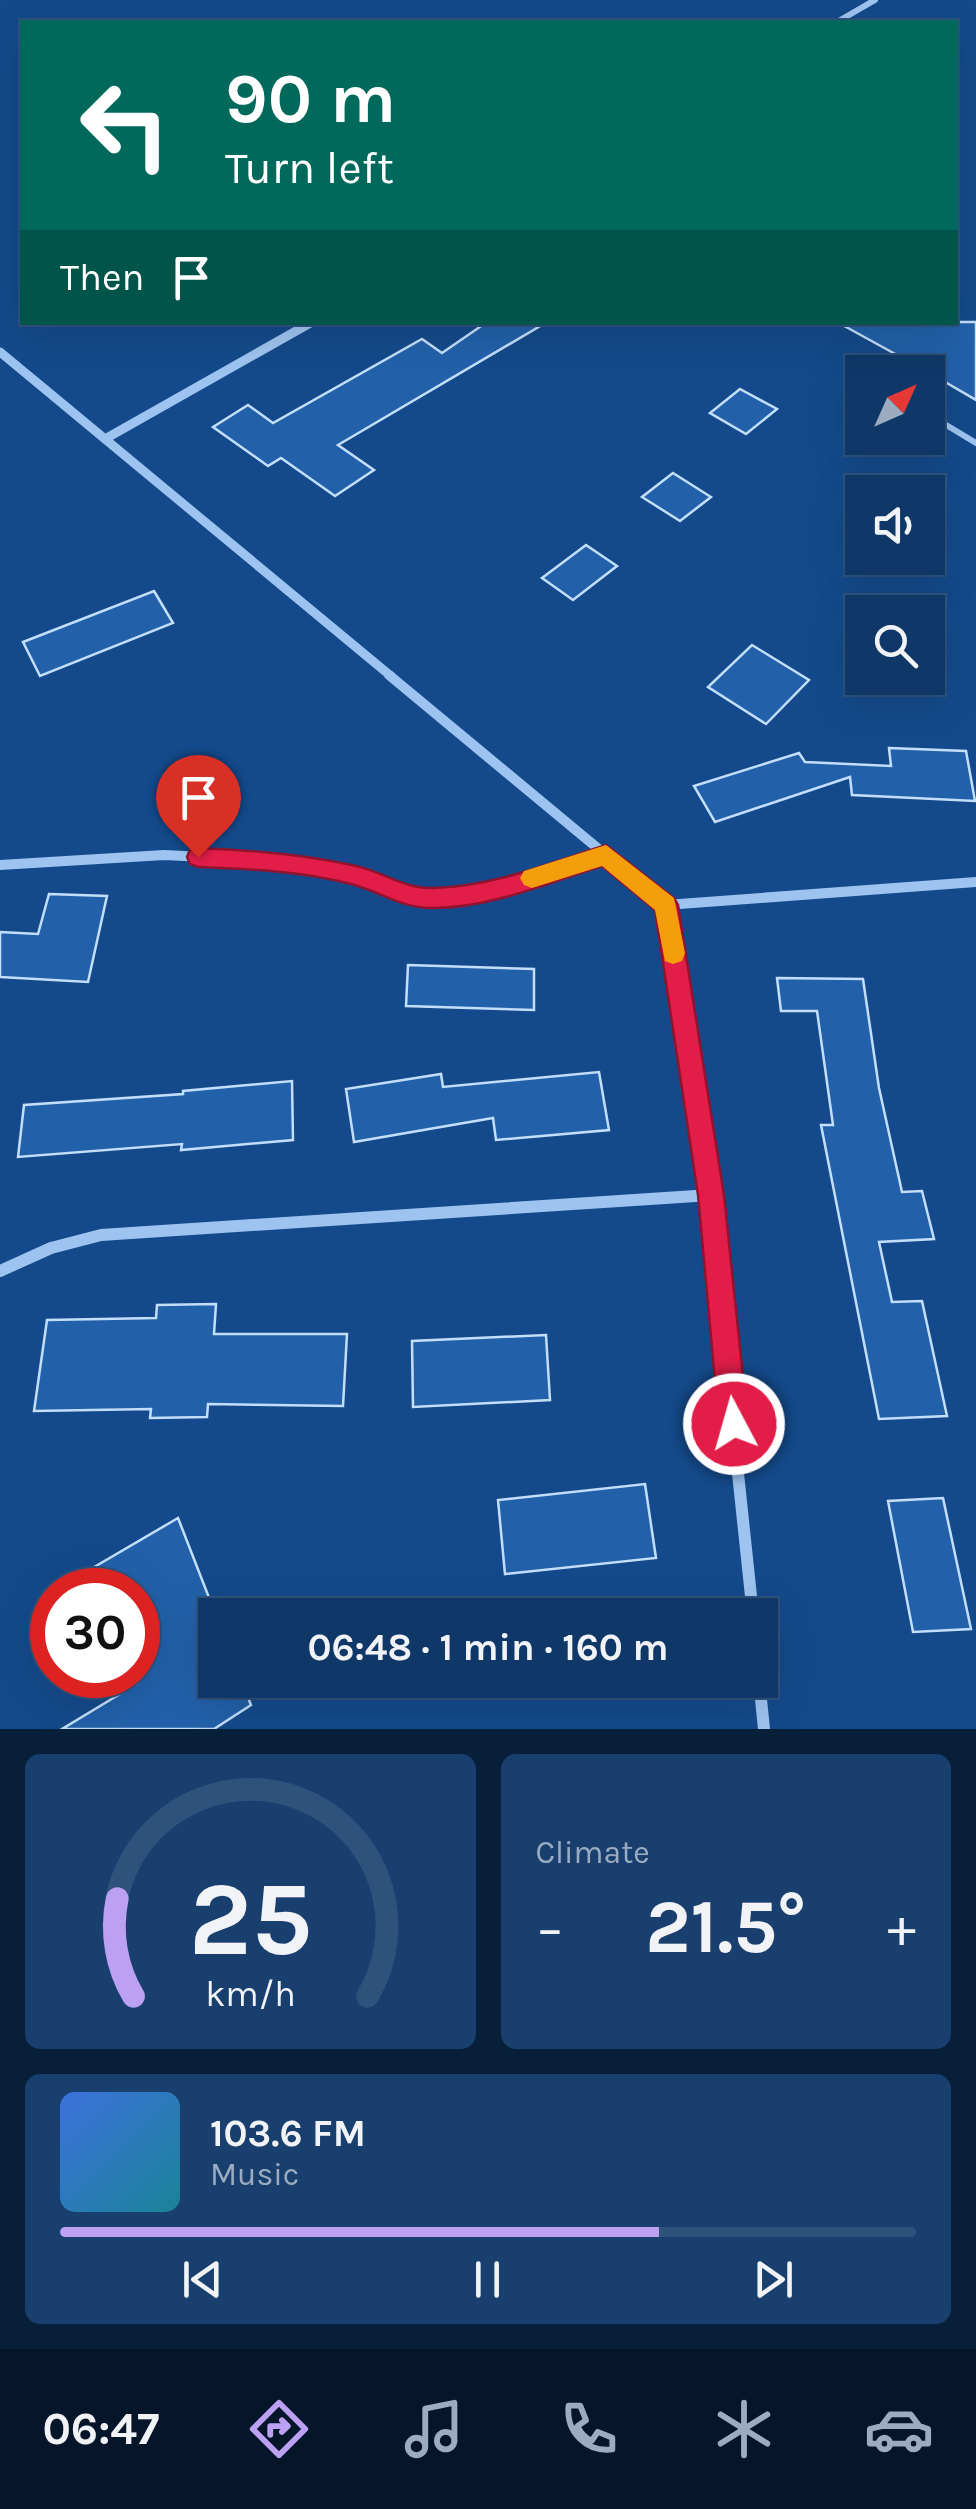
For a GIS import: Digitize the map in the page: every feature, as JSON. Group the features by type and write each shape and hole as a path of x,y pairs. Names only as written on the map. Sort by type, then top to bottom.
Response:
{"street":[{"path":"840,20 875,0"},
{"path":"106,439 307,325"},
{"path":"0,352 666,905 711,1195 751,1598"},
{"path":"0,865 164,856 268,860 356,875 394,893 432,898 498,888 606,855"},
{"path":"666,905 976,882"},
{"path":"0,1271 51,1248 101,1235 711,1195"},
{"path":"761,1698 764,1729"}],"lane":[{"path":"945,424 976,443"}],"building":[{"path":"976,322 976,400 945,382 945,355 897,355 842,325"},
{"path":"483,325 542,325 338,445 374,470 335,496 281,458 268,466 213,427 248,405 273,423 422,339 442,353"},
{"path":"740,389 777,409 746,434 710,413"},
{"path":"673,473 711,497 680,521 642,497"},
{"path":"586,545 617,566 573,600 542,578"},
{"path":"154,591 173,623 40,676 23,642"},
{"path":"752,645 809,680 766,724 708,687"},
{"path":"889,748 966,751 975,801 852,795 850,777 715,822 694,786 799,753 805,762 891,766"},
{"path":"49,894 107,896 88,982 0,977 0,932 38,934"},
{"path":"408,965 534,969 534,1010 406,1006"},
{"path":"777,978 863,979 879,1088 902,1192 922,1191 934,1239 879,1242 892,1302 922,1301 947,1416 879,1419 821,1125 833,1125 817,1011 781,1011"},
{"path":"599,1072 609,1130 496,1140 493,1118 354,1142 346,1089 441,1074 443,1087"},
{"path":"292,1081 293,1140 181,1150 182,1144 18,1157 24,1105 183,1094"},
{"path":"216,1304 214,1334 347,1334 343,1406 208,1404 207,1417 150,1418 151,1409 34,1411 47,1320 156,1318 157,1305"},
{"path":"546,1335 550,1400 413,1407 412,1341"},
{"path":"645,1484 656,1558 505,1574 498,1500"},
{"path":"943,1498 971,1629 913,1632 888,1501"},
{"path":"178,1518 209,1598 198,1598 198,1698 248,1698 251,1705 214,1729 62,1729 113,1698 160,1698 160,1568 93,1568"}],"slow traffic":[{"path":"532,878 606,855 666,905 673,953"}],"route":[{"path":"198,857 268,860 356,875 394,893 432,898 498,888 606,855 666,905 711,1195 734,1424"}]}
